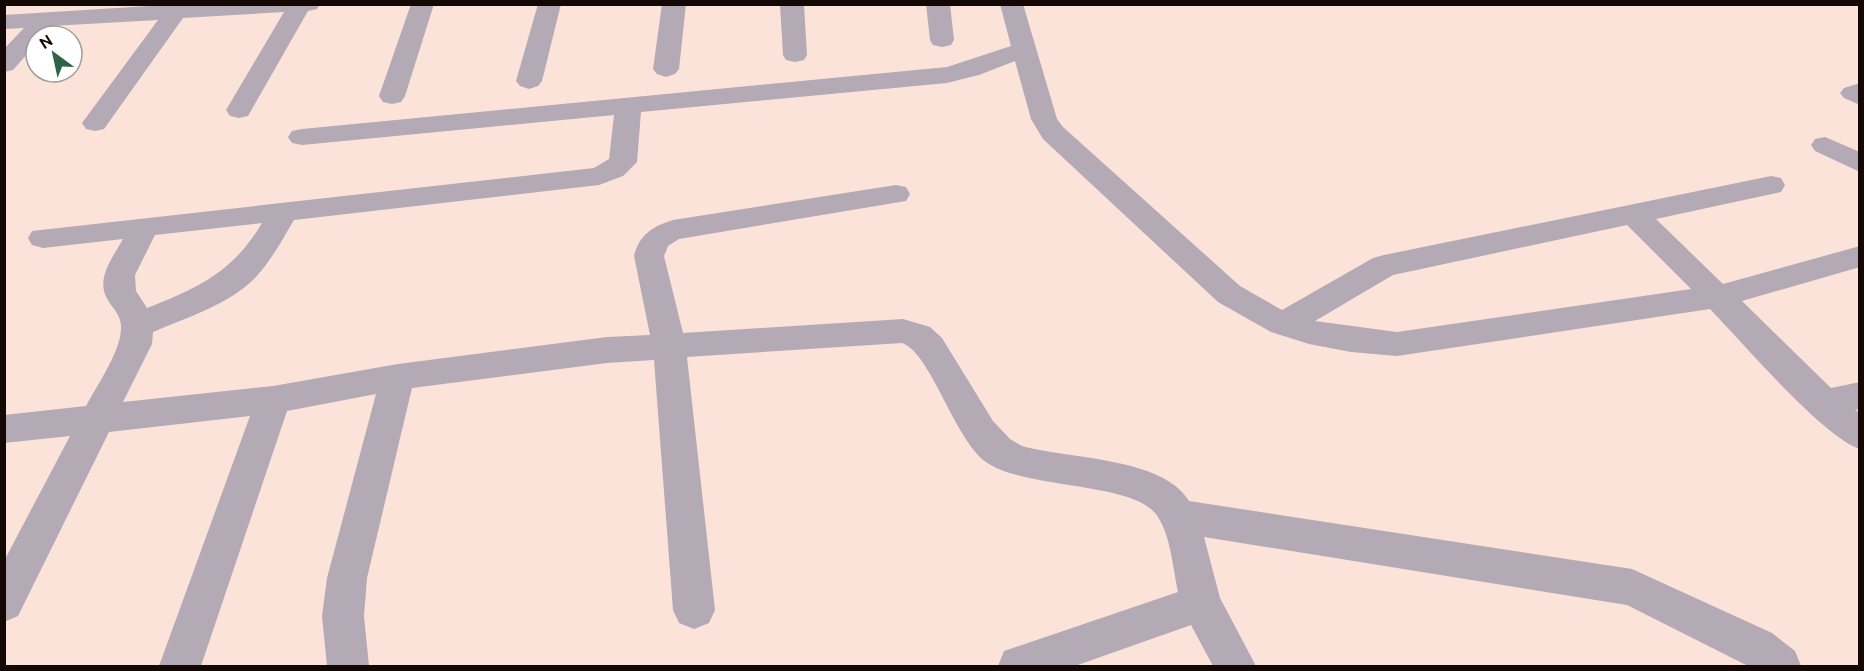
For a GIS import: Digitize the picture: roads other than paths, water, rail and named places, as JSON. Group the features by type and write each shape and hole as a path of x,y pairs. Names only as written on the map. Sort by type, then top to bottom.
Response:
{"street":[{"path":"4,22 309,4"},
{"path":"392,96 423,4"},
{"path":"529,81 550,4"},
{"path":"666,69 674,4"},
{"path":"792,4 795,55"},
{"path":"938,4 942,40"},
{"path":"1011,4 1044,119 1053,133 1229,294 1253,311 1283,324 1349,341 1397,344 1717,297 1860,256"},
{"path":"239,110 300,5"},
{"path":"95,123 177,12"},
{"path":"4,65 44,20"},
{"path":"302,137 947,75 970,70 1024,49"},
{"path":"1860,92 1853,93 1860,97"},
{"path":"43,238 599,176 613,170 623,162 628,106"},
{"path":"1825,145 1860,164"},
{"path":"1283,324 1383,266 1771,184"},
{"path":"694,610 669,345 649,256 651,243 660,235 673,230 896,194"},
{"path":"138,325 197,300 236,278 258,254 284,210"},
{"path":"1633,213 1824,403 1860,435"},
{"path":"4,603 135,344 138,325 131,307 120,293 119,275 145,227"},
{"path":"4,429 273,400 398,376 607,350 903,330 918,336 930,347 985,438 998,451 1033,464 1134,484 1152,490 1169,502 1177,516 1201,603 1235,666"},
{"path":"348,666 343,616 347,578 398,376"},
{"path":"1824,403 1860,395"},
{"path":"180,666 273,400"},
{"path":"1177,516 1632,587 1757,647 1780,666"},
{"path":"1019,666 1075,656 1201,603"}]}
